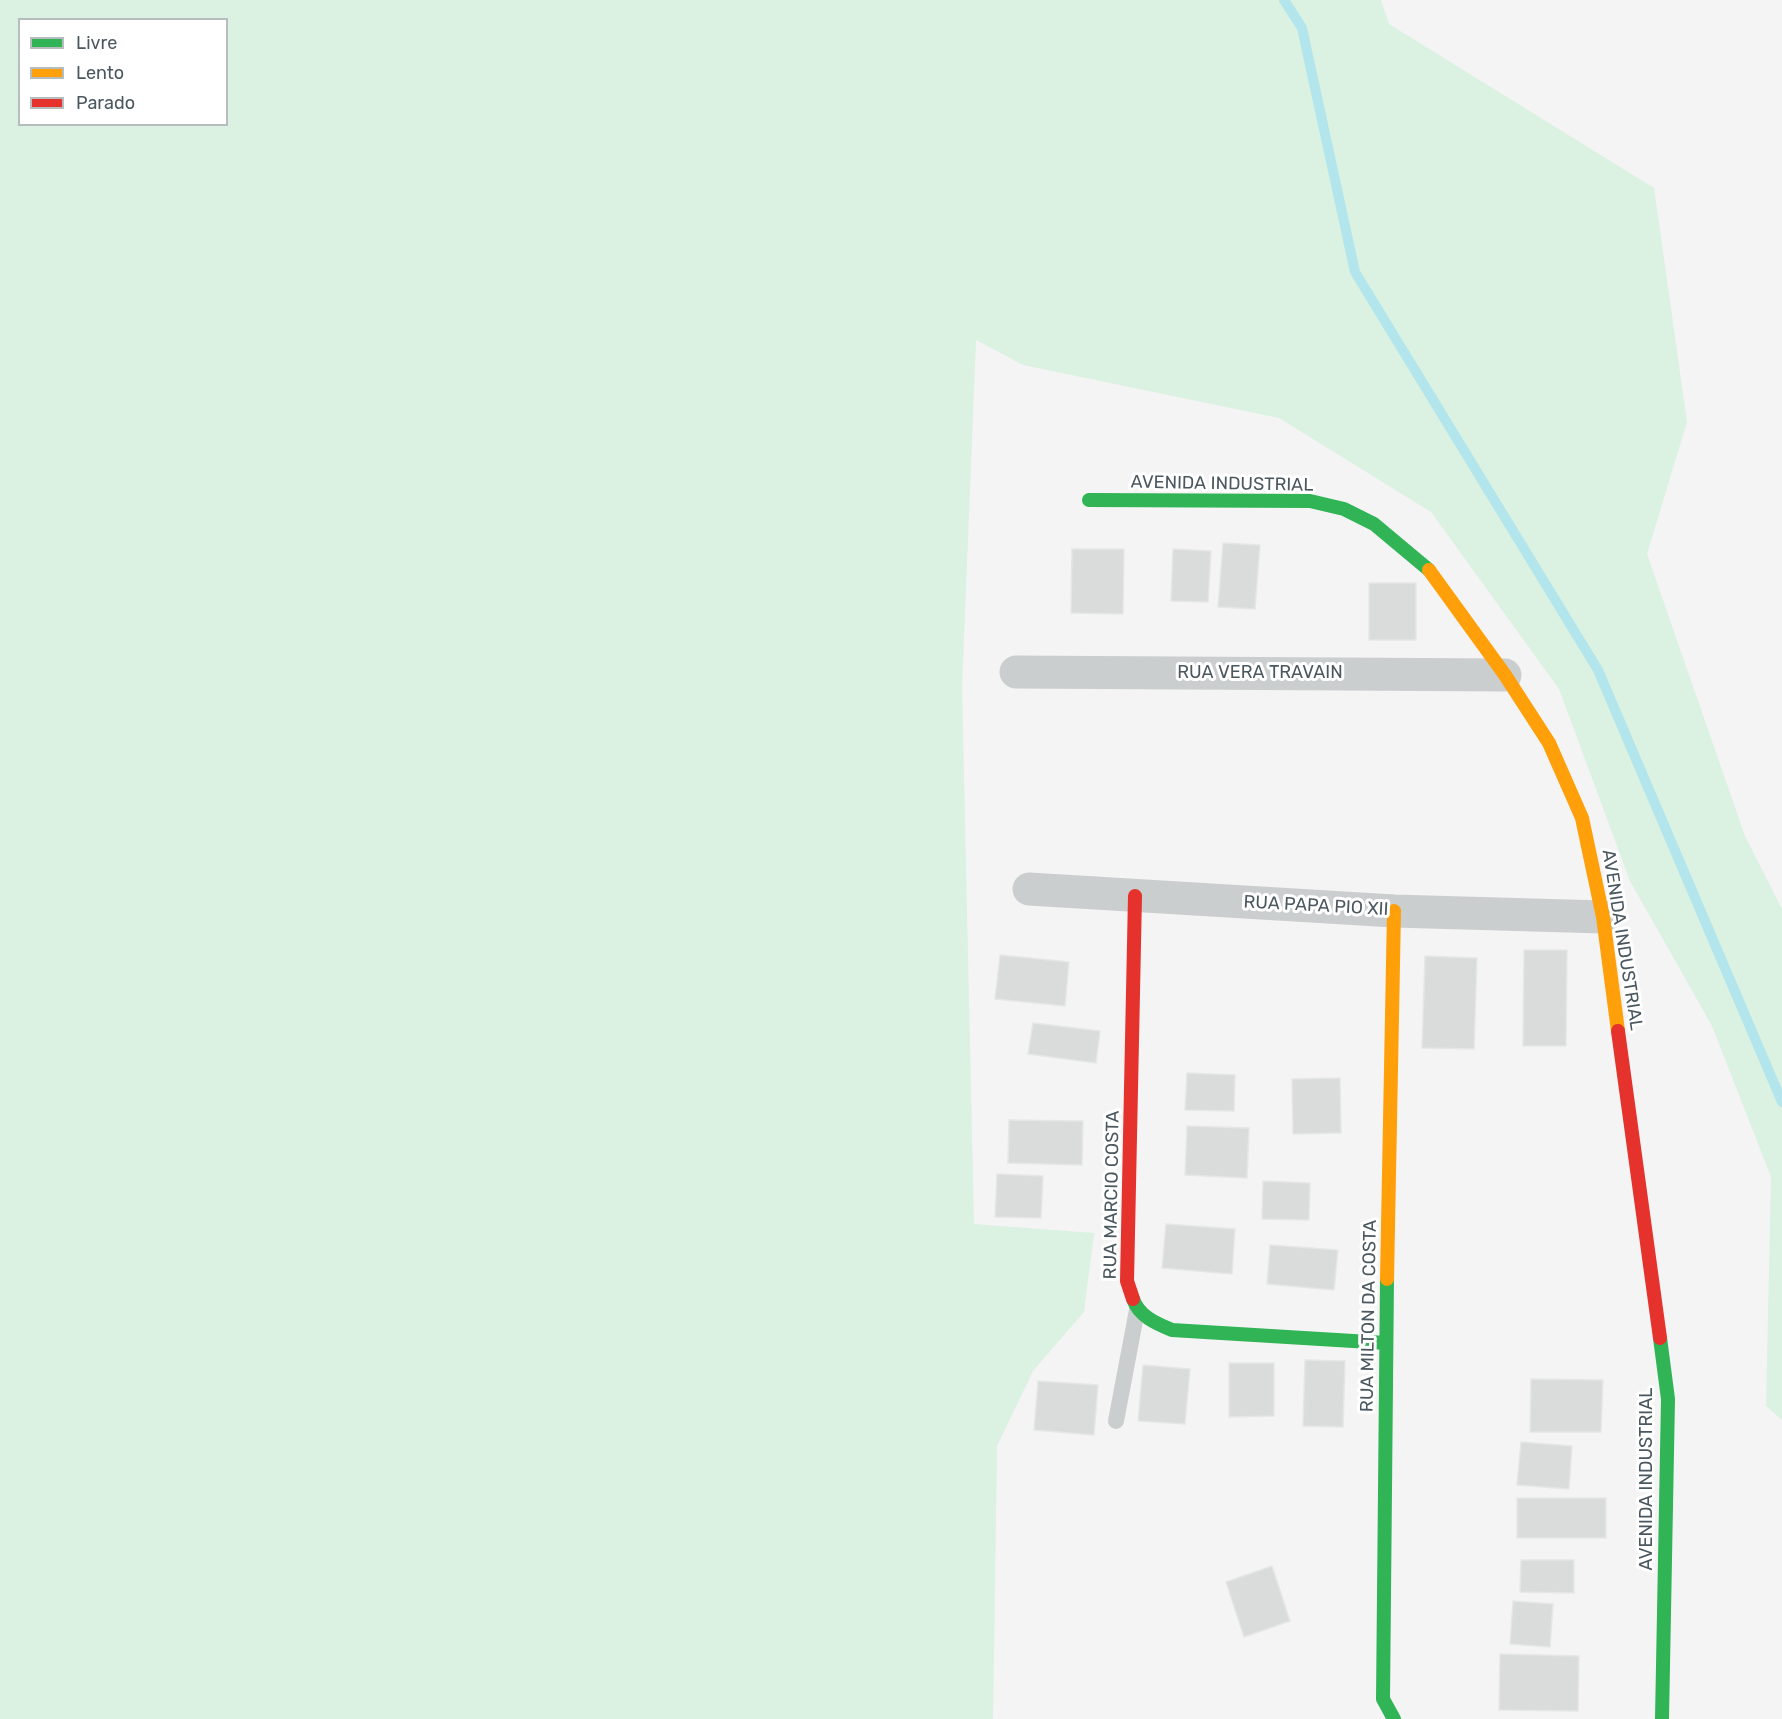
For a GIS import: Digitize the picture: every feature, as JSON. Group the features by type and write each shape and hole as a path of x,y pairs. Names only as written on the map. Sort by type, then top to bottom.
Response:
{"street":[{"name":"AVENIDA INDUSTRIAL","path":"1089,500 1310,501 1344,509 1374,524 1431,572 1505,675 1549,743 1582,818 1603,917 1668,1399 1662,1719"},
{"name":"RUA VERA TRAVAIN","path":"1016,672 1505,675"},
{"name":"RUA PAPA PIO XII","path":"1029,889 1394,911 1603,917"},
{"name":"RUA MARCIO COSTA","path":"1135,896 1127,1281 1137,1310"},
{"name":"RUA MILTON DA COSTA","path":"1394,911 1386,1342 1383,1699 1394,1719"},
{"path":"1137,1310 1156,1323 1172,1330 1386,1342"}],"lane":[{"path":"1116,1420 1137,1310"}],"green space":[{"path":"0,0 1381,0 1389,24 1654,188 1687,422 1647,554 1745,836 1782,909 1782,1420 1766,1406 1771,1177 1712,1026 1630,881 1559,689 1431,512 1279,418 1023,365 976,340 962,687 974,1224 1094,1233 1084,1312 1033,1371 997,1446 993,1719 0,1719"}],"building":[{"path":"1223,543 1260,545 1255,609 1218,607"},
{"path":"1072,549 1124,549 1123,614 1071,613"},
{"path":"1173,549 1211,551 1208,602 1171,601"},
{"path":"1369,583 1416,583 1416,640 1369,640"},
{"path":"1524,950 1567,950 1566,1046 1523,1046"},
{"path":"1000,955 1069,962 1065,1006 995,999"},
{"path":"1425,956 1477,958 1474,1049 1422,1048"},
{"path":"1033,1023 1100,1031 1096,1063 1028,1054"},
{"path":"1187,1073 1235,1075 1234,1111 1185,1110"},
{"path":"1340,1078 1341,1133 1293,1134 1292,1079"},
{"path":"1009,1120 1083,1121 1082,1165 1008,1163"},
{"path":"1187,1126 1249,1128 1247,1178 1185,1175"},
{"path":"997,1174 1043,1176 1041,1218 995,1217"},
{"path":"1263,1181 1310,1183 1309,1220 1262,1219"},
{"path":"1166,1224 1235,1229 1232,1274 1162,1268"},
{"path":"1270,1245 1338,1250 1334,1290 1267,1284"},
{"path":"1305,1360 1345,1361 1343,1427 1303,1426"},
{"path":"1229,1363 1274,1363 1274,1416 1229,1417"},
{"path":"1143,1365 1190,1369 1185,1424 1138,1421"},
{"path":"1531,1379 1603,1380 1601,1432 1530,1432"},
{"path":"1038,1381 1098,1385 1094,1435 1034,1430"},
{"path":"1521,1442 1572,1446 1569,1489 1517,1485"},
{"path":"1517,1498 1606,1498 1606,1538 1517,1538"},
{"path":"1521,1560 1574,1560 1574,1593 1520,1592"},
{"path":"1272,1566 1290,1621 1244,1637 1226,1582"},
{"path":"1513,1601 1553,1604 1550,1647 1510,1644"},
{"path":"1500,1654 1579,1656 1578,1711 1499,1710"}],"waterway":[{"path":"1284,0 1302,28 1355,272 1598,670 1782,1102"}],"traffic: fast":[{"path":"1089,500 1310,501 1344,509 1374,524 1429,570"},
{"path":"1387,1279 1383,1699 1394,1719"},
{"path":"1133,1299 1143,1314 1172,1330 1386,1343"},
{"path":"1660,1338 1668,1399 1662,1719"}],"traffic: slow":[{"path":"1429,570 1505,675 1549,743 1582,818 1603,917 1618,1031"},
{"path":"1387,1279 1394,911"}],"traffic: jam":[{"path":"1133,1299 1127,1281 1135,896"},
{"path":"1618,1031 1660,1338"}]}
